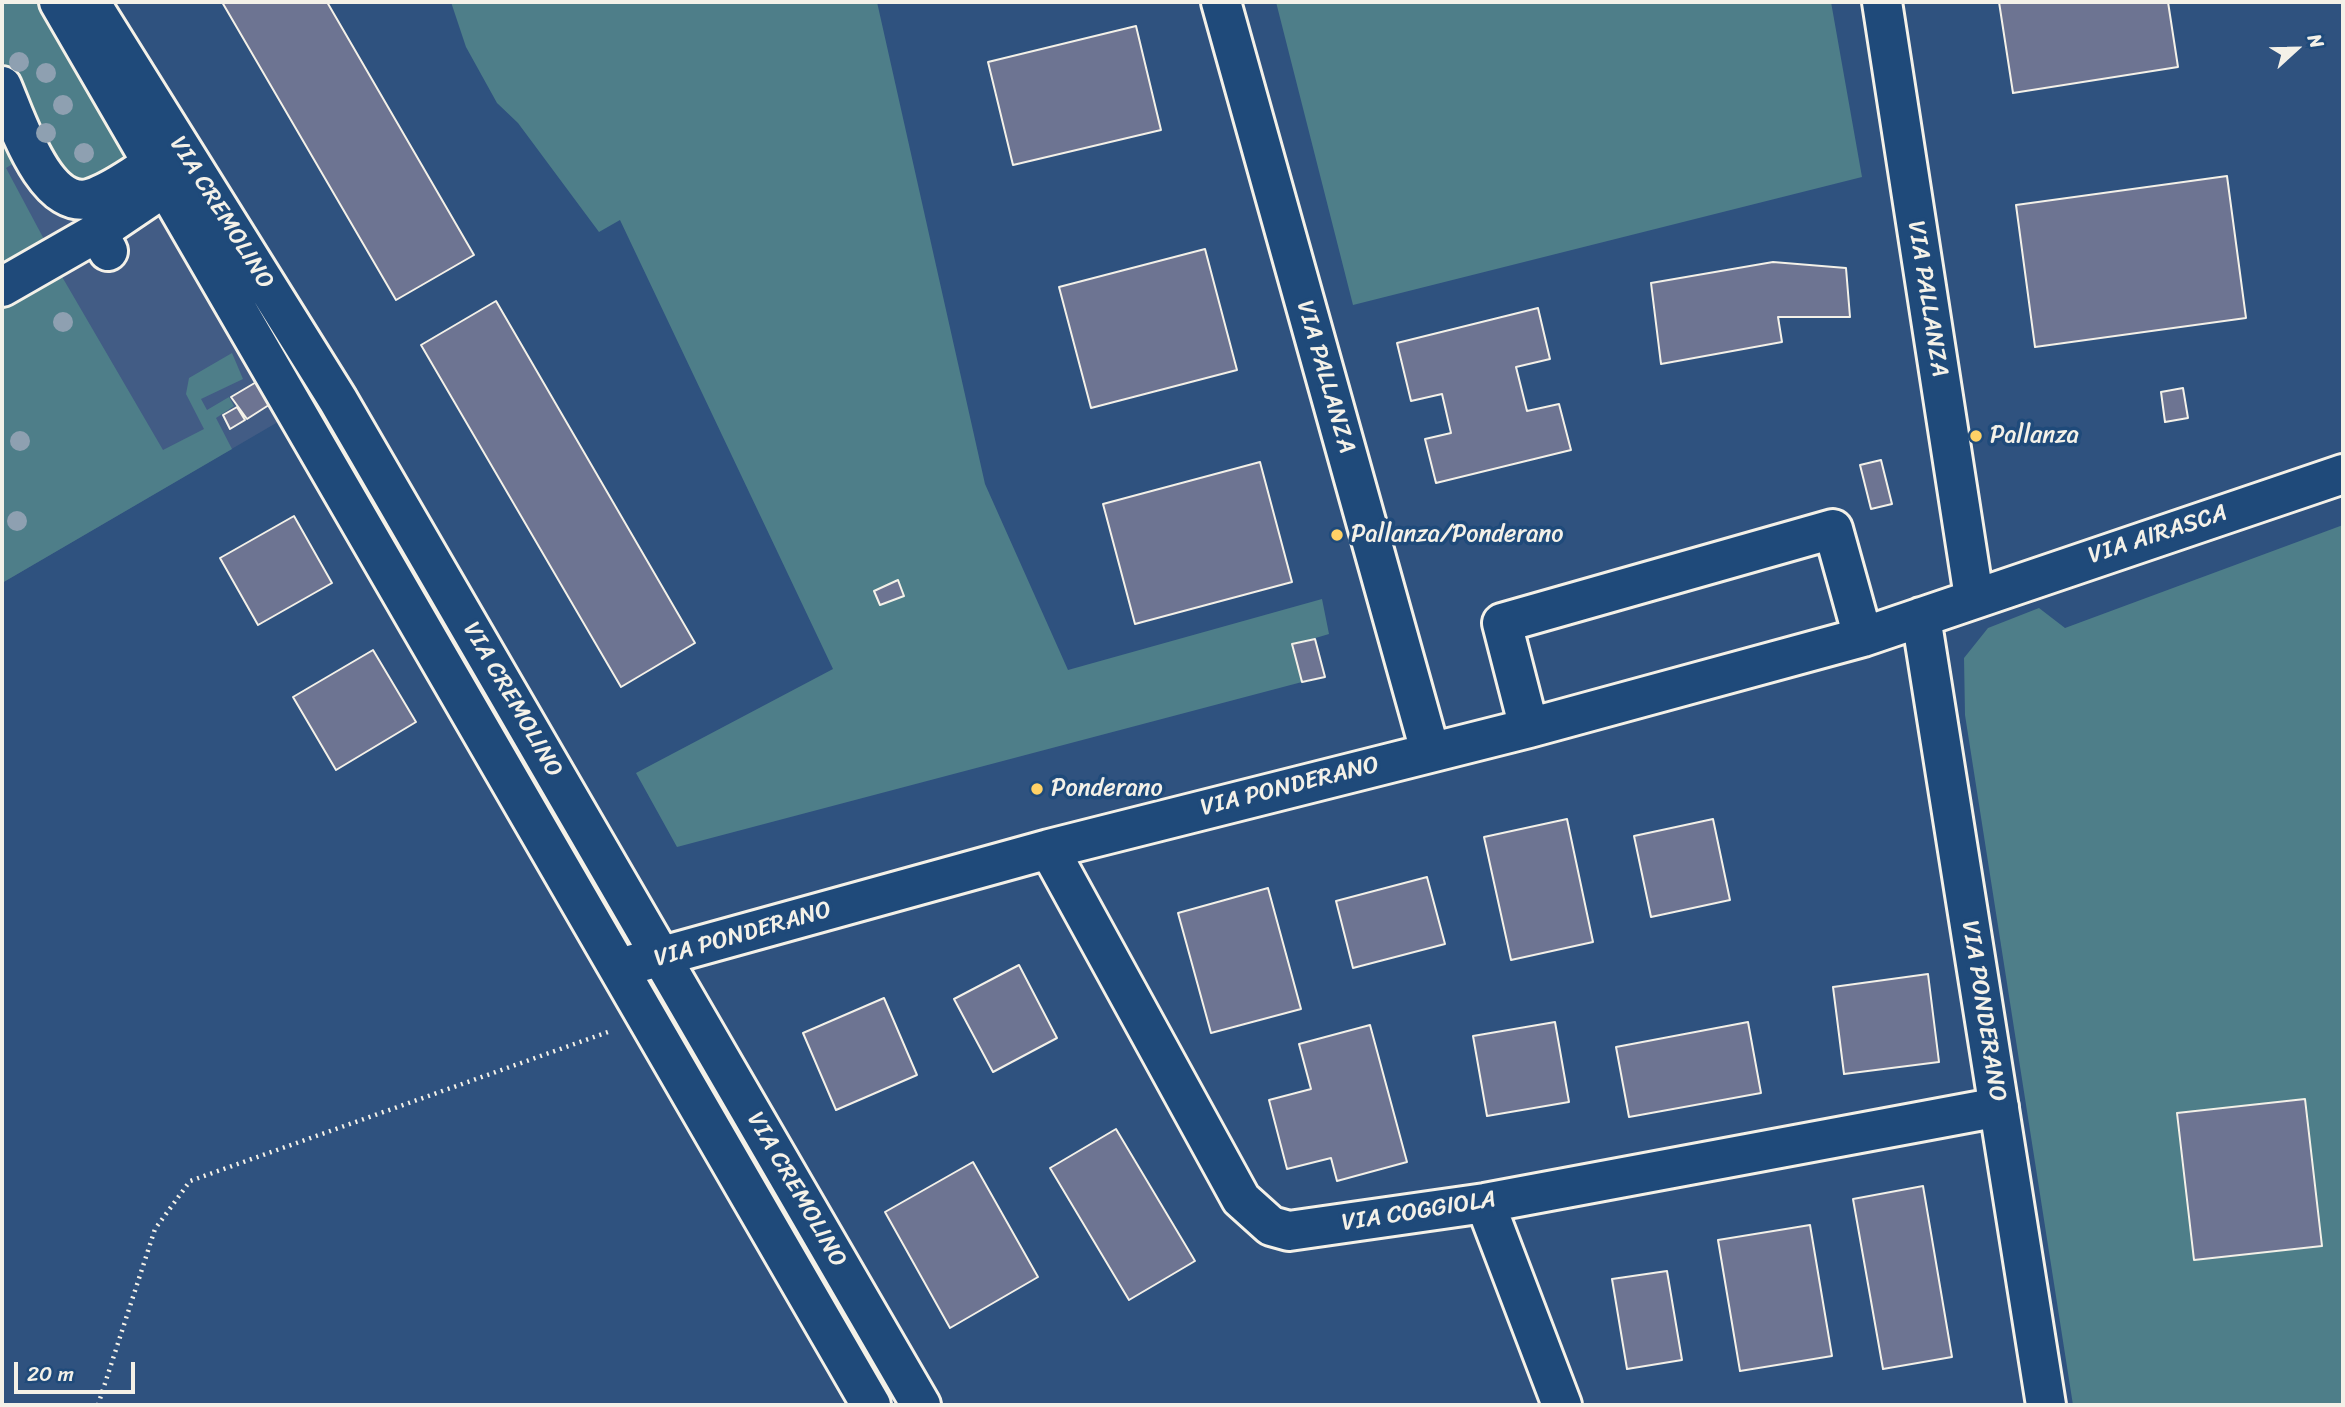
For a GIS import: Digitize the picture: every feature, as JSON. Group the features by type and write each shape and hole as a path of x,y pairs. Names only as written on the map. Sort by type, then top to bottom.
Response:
{"street":[{"name":"VIA CREMOLINO","path":"59,2 871,1405"},
{"name":"VIA CREMOLINO","path":"90,2 338,400 921,1405"},
{"name":"VIA PALLANZA","path":"1221,2 1430,751"},
{"name":"VIA PALLANZA","path":"1882,2 1974,597"},
{"path":"2,86 39,170 63,196 89,200 160,175"},
{"path":"2,287 103,242 160,175"},
{"name":"VIA AIRASCA","path":"1974,597 2343,474"},
{"path":"1529,727 1502,623 1833,529 1863,637"},
{"name":"VIA PONDERANO","path":"619,968 1049,849 1529,727 1863,637 1974,597"},
{"name":"VIA PONDERANO","path":"1920,617 2046,1405"},
{"name":"VIA COGGIOLA","path":"1049,849 1241,1199 1271,1226 1289,1231 1485,1203 1998,1107"},
{"path":"1485,1203 1562,1405"}],"path":[{"path":"98,1405 155,1229 190,1181 648,1017"}],"shaded area":[{"path":"2,2 41,2 283,419 2,583"}],"green space":[{"path":"2,2 41,2 131,160 102,186 72,181 50,162 11,83 2,56"},
{"path":"451,2 877,2 985,484 1068,670 1322,599 1329,634 1292,645 1302,682 677,847 636,773 833,669 620,220 599,232 518,123 497,103 466,47"},
{"path":"1276,2 1831,2 1862,177 1353,305"},
{"path":"2,99 27,155 6,168 46,243 2,267"},
{"path":"61,275 163,450 204,429 186,394 189,378 232,353 243,379 201,399 207,410 229,397 234,406 216,418 232,449 2,583 2,307"},
{"path":"2343,525 2343,1405 2073,1405 1965,715 1964,658 1988,628 2039,608 2065,628"}],"building":[{"path":"222,2 327,2 474,255 396,300"},
{"path":"1999,2 2168,2 2178,67 2013,93"},
{"path":"1136,26 1161,130 1013,165 988,62"},
{"path":"2227,176 2246,318 2035,347 2016,205"},
{"path":"1205,249 1237,370 1091,408 1059,287"},
{"path":"1773,262 1846,268 1850,317 1778,317 1782,342 1661,364 1651,283"},
{"path":"496,301 695,643 621,687 421,345"},
{"path":"1538,308 1550,359 1516,367 1527,411 1559,404 1571,450 1436,483 1425,439 1451,433 1442,394 1411,401 1397,343"},
{"path":"258,381 272,403 247,419 231,397"},
{"path":"2183,388 2188,418 2165,422 2161,392"},
{"path":"237,407 245,420 230,429 223,415"},
{"path":"1881,460 1892,504 1871,509 1860,465"},
{"path":"1260,462 1292,582 1135,624 1103,504"},
{"path":"294,516 332,583 258,625 220,558"},
{"path":"898,580 904,596 880,605 874,591"},
{"path":"1315,639 1325,677 1302,682 1292,644"},
{"path":"373,650 416,722 336,770 293,697"},
{"path":"1567,819 1593,942 1511,960 1484,837"},
{"path":"1713,819 1730,900 1651,917 1634,836"},
{"path":"1427,877 1445,944 1353,968 1336,901"},
{"path":"1268,888 1301,1009 1211,1033 1178,913"},
{"path":"1019,965 1057,1038 993,1072 954,999"},
{"path":"1928,974 1939,1062 1844,1074 1833,987"},
{"path":"884,998 917,1075 836,1110 803,1033"},
{"path":"1555,1022 1569,1102 1487,1116 1473,1036"},
{"path":"1748,1022 1761,1093 1629,1117 1616,1047"},
{"path":"1370,1025 1407,1162 1337,1181 1331,1158 1287,1169 1269,1100 1311,1089 1299,1044"},
{"path":"2305,1099 2322,1246 2194,1260 2177,1113"},
{"path":"1116,1129 1195,1261 1129,1300 1050,1168"},
{"path":"973,1162 1038,1277 950,1328 885,1212"},
{"path":"1923,1186 1952,1357 1883,1369 1853,1199"},
{"path":"1810,1225 1832,1356 1740,1371 1718,1240"},
{"path":"1667,1271 1682,1360 1627,1369 1612,1279"}],"place":[{"name":"Pallanza","path":"1976,436"},
{"name":"Pallanza/Ponderano","path":"1337,535"},
{"name":"Ponderano","path":"1037,789"}]}
